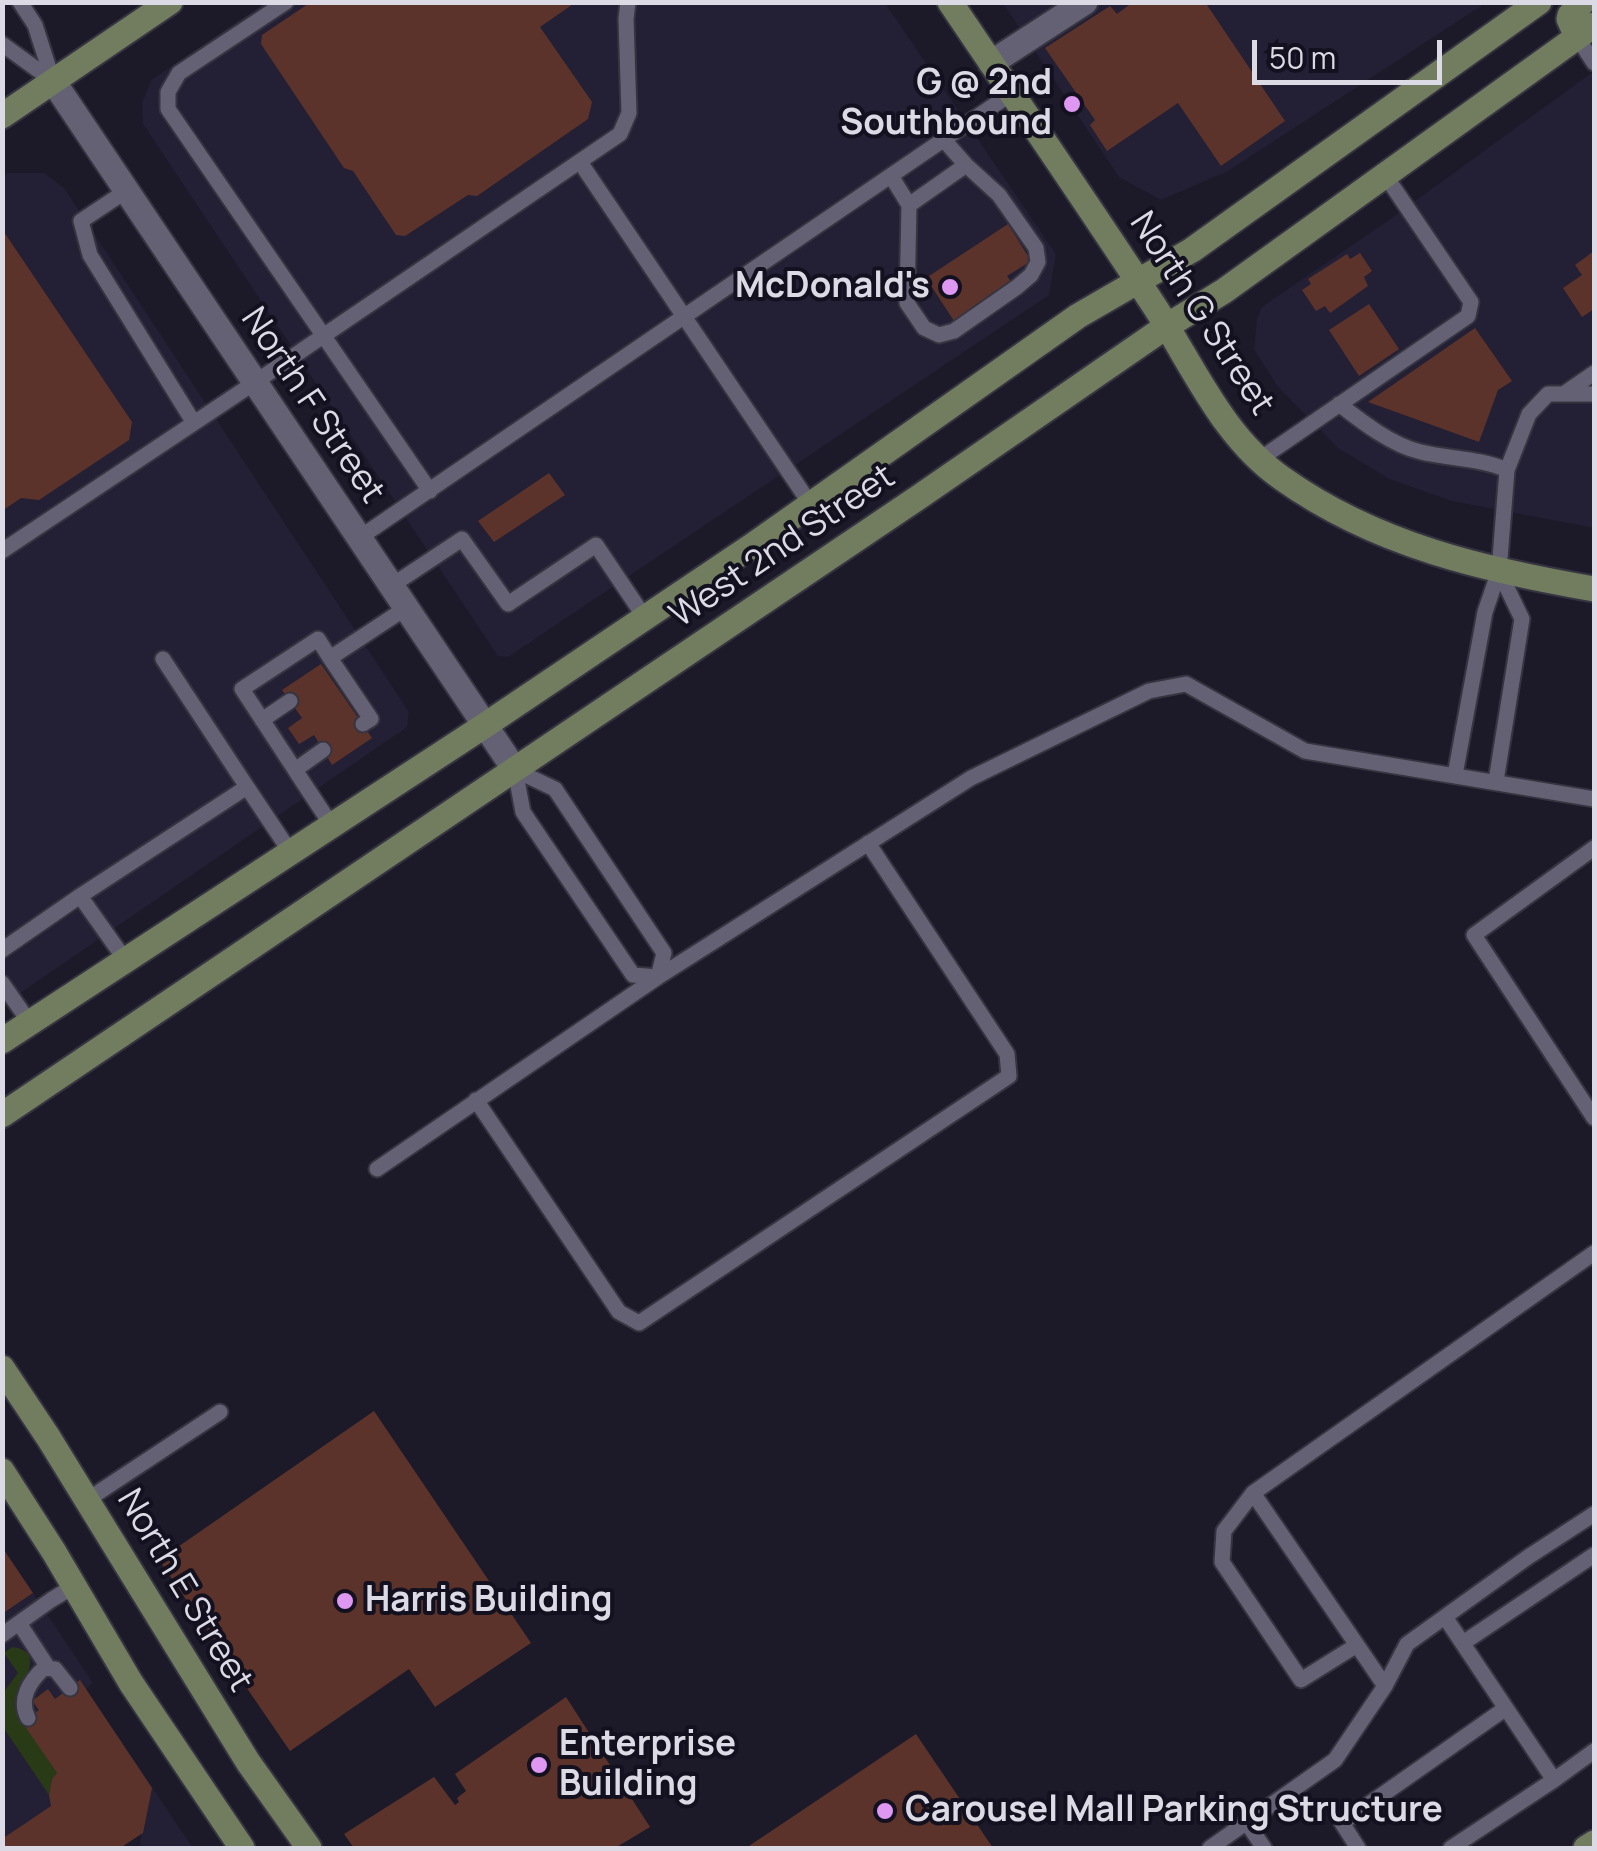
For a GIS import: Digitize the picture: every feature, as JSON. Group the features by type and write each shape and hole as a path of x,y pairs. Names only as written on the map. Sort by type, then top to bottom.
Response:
{"main road":[{"path":"2,116 170,2"},
{"name":"North G Street","path":"950,2 1139,282 1228,426 1260,459 1334,512 1422,550 1499,572 1594,590"},
{"name":"West 2nd Street","path":"2,1042 645,618 1078,316 1192,250 1539,2"},
{"path":"1583,2 1569,20 1586,31"},
{"name":"West 2nd Street","path":"2,1115 1224,291 1586,31"},
{"name":"North E Street","path":"2,1368 248,1762 309,1848"},
{"path":"2,1471 131,1683 242,1848"},
{"path":"1586,1848 1594,1843"}],"street":[{"path":"991,62 1085,2"},
{"name":"North F Street","path":"53,81 514,770"}],"lane":[{"path":"20,2 35,24 53,81"},
{"path":"286,2 179,73 168,92 168,108 430,491"},
{"path":"2,551 620,134 628,114 628,2"},
{"path":"1586,31 1594,62"},
{"path":"2,44 53,81"},
{"path":"359,538 1012,94"},
{"path":"891,176 909,205 906,303 924,328 939,335 954,332 1018,287 1032,275 1038,262 1036,248 999,195 944,140"},
{"path":"580,162 810,504"},
{"path":"909,205 966,165"},
{"path":"1260,459 1468,316 1470,302 1386,175"},
{"path":"126,191 81,221 90,255 194,423"},
{"path":"1564,394 1594,372"},
{"path":"1455,775 1485,612 1499,572 1507,470 1529,414 1548,394 1594,394"},
{"path":"1339,404 1369,427 1417,452 1490,462 1507,470"},
{"path":"391,586 462,539 508,604 596,544 645,618"},
{"path":"1496,781 1522,619 1499,572"},
{"path":"332,668 406,608"},
{"path":"332,826 242,689 318,639 332,668 370,719 363,724"},
{"path":"163,658 291,853"},
{"path":"377,1169 658,977 971,778 1148,692 1186,684 1306,750 1594,800"},
{"path":"262,720 290,701"},
{"path":"295,770 323,750"},
{"path":"514,770 522,812 633,975 658,977"},
{"path":"514,770 556,789 664,953 658,977"},
{"path":"2,950 248,787"},
{"path":"476,1100 619,1312 639,1323 1008,1076 1007,1054 868,843"},
{"path":"1594,848 1474,935 1594,1118"},
{"path":"80,896 126,960"},
{"path":"2,983 30,1023"},
{"path":"1356,1645 1301,1680 1222,1562 1224,1531 1252,1493 1594,1253"},
{"path":"87,1500 220,1412"},
{"path":"1252,1493 1385,1686"},
{"path":"1217,1847 1335,1760 1385,1686 1407,1644 1594,1514"},
{"path":"1553,1541 1573,1570"},
{"path":"1462,1643 1594,1555"},
{"path":"2,1635 74,1586"},
{"path":"1445,1616 1554,1780"},
{"path":"19,1624 47,1666 55,1668 70,1688"},
{"path":"28,1718 24,1699 39,1672 47,1666"},
{"path":"1358,1848 1342,1823 1506,1708"},
{"path":"1452,1848 1594,1752"},
{"path":"1248,1823 1264,1848"}],"shaded area":[{"path":"265,3 885,3 1056,254 1049,295 508,657 498,656 143,124 142,103 151,80"},
{"path":"1003,3 1486,3 1228,171 1161,200 1119,177"},
{"path":"1594,71 1594,528 1452,501 1389,479 1338,448 1278,387 1254,349 1262,307"},
{"path":"44,173 64,188 409,712 407,727 3,1005 3,176"},
{"path":"33,1593 93,1683 86,1689 193,1848 140,1848 141,1833 120,1848 3,1848 3,1614"}],"green space":[{"path":"12,1647 29,1656 28,1672 15,1709 57,1773 49,1795 3,1727 2,1694 18,1673 4,1653"}],"building":[{"path":"311,2 576,2 540,27 592,102 588,119 477,196 468,195 405,236 396,235 353,171 344,168 261,44 262,35"},
{"path":"1133,2 1205,2 1285,121 1221,166 1178,103 1107,151 1090,125 1095,120 1045,48 1110,6 1117,14"},
{"path":"1008,224 1031,261 1007,276 1012,283 954,321 926,278"},
{"path":"2,229 132,422 129,440 39,500 21,498 2,511"},
{"path":"1594,251 1594,309 1582,317 1563,288 1582,275 1575,265"},
{"path":"1360,253 1372,271 1364,277 1368,286 1330,313 1325,306 1316,311 1302,290 1311,284 1308,279 1347,254 1350,259"},
{"path":"1369,304 1399,349 1359,376 1329,330"},
{"path":"1475,328 1512,381 1498,390 1479,442 1368,402"},
{"path":"549,473 565,495 494,542 478,521"},
{"path":"321,664 372,738 332,765 314,735 299,744 288,728 302,718 282,690"},
{"name":"Harris Building","path":"374,1411 531,1643 435,1707 409,1669 290,1751 159,1560"},
{"path":"2,1547 33,1593 2,1614"},
{"path":"80,1680 152,1788 143,1833 120,1848 2,1848 2,1839 51,1806 49,1795 57,1773 22,1722 39,1710 32,1701 48,1689 55,1699"},
{"name":"Enterprise Building","path":"566,1697 650,1827 615,1848 354,1848 344,1834 434,1777 455,1805 466,1791 455,1774"},
{"name":"Carousel Mall Parking Structure","path":"916,1734 993,1848 746,1848"}],"place":[{"name":"G @ 2nd Southbound","path":"1072,104"},
{"name":"McDonald's","path":"950,287"},
{"name":"Harris Building","path":"345,1601"},
{"name":"Enterprise Building","path":"539,1765"},
{"name":"Carousel Mall Parking Structure","path":"885,1811"}]}
